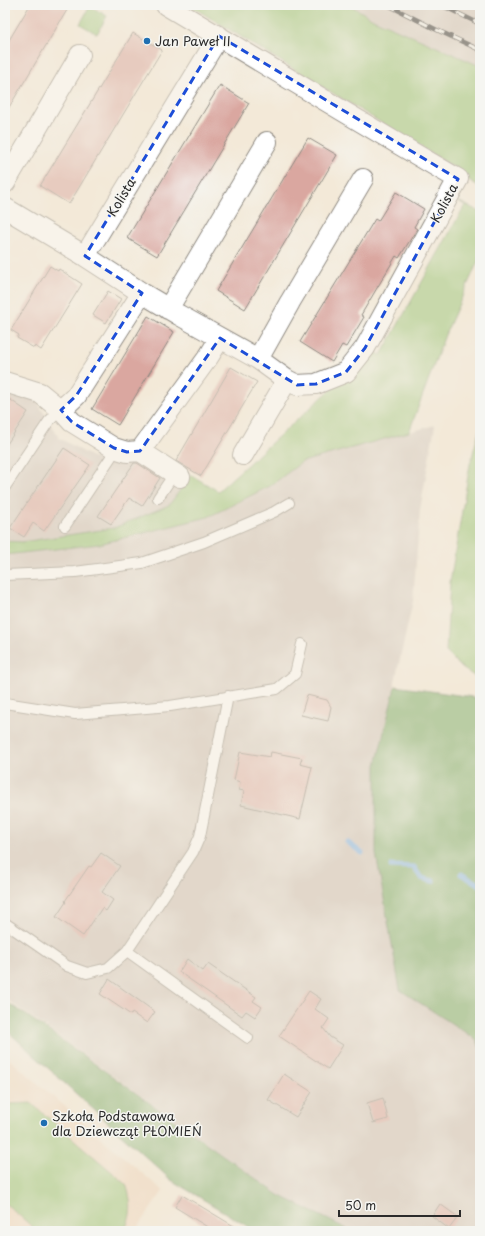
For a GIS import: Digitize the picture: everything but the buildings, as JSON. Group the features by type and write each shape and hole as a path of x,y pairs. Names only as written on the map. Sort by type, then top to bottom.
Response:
{"street":[{"name":"Kolista","path":"5,208 85,256 168,309 258,359 297,385 316,384 346,372 354,363 365,348 458,179 312,94 166,5"},
{"name":"Kolista","path":"85,256 219,36"},
{"path":"5,183 80,55"},
{"path":"168,309 267,142"},
{"path":"258,359 363,179"},
{"path":"61,410 76,396 142,293"},
{"path":"140,451 209,356 220,338"},
{"path":"243,455 288,380"},
{"path":"5,382 40,393 61,410 72,422 114,448 127,452 140,451 177,475"}],"lane":[{"path":"5,488 49,421 61,410"},
{"path":"65,526 111,457 114,448"},
{"path":"158,498 177,475"},
{"path":"5,575 75,572 142,563 204,542 274,512 289,503"},
{"path":"5,703 74,714 170,706 277,689 295,674 302,644"},
{"path":"5,923 67,966 87,973 108,968 128,951 193,852 200,836 228,696"},
{"path":"128,951 248,1038"}],"highlighted area":[{"path":"219,36 458,179 365,348 346,372 316,384 297,385 220,338 140,451 127,452 114,448 72,422 61,410 76,396 142,293 85,256"}],"shaded area":[{"path":"350,5 473,5 480,9 480,66 373,19"},
{"path":"5,389 35,398 59,438 94,458 138,456 184,483 169,505 114,528 22,542 5,541"},
{"path":"435,425 420,510 413,601 376,766 400,990 477,1040 480,1049 480,1231 351,1231 280,1195 5,998 5,555 99,544 270,486 302,462"},
{"name":"Szkoła Podstawowa dla Dziewcząt PŁOMIEŃ","path":"5,1055 163,1191 135,1231 5,1231"}],"green space":[{"path":"189,5 350,5 373,19 480,66 480,187 467,179 468,176"},
{"path":"90,6 107,16 97,34 80,24"},
{"path":"454,199 480,212 480,257 445,335 409,432 302,462 270,486 208,517 99,544 5,555 5,541 22,542 114,528 169,505 191,475 218,491 349,373 370,350 381,355 465,205"},
{"path":"480,428 480,680 462,668 446,652 450,582 470,464"},
{"path":"395,686 480,698 480,1049 477,1040 400,990 376,854 376,765"},
{"path":"5,1001 279,1195 351,1231 255,1231 171,1180 5,1029"},
{"name":"Szkoła Podstawowa dla Dziewcząt PŁOMIEŃ","path":"31,1103 126,1184 131,1208 129,1219 124,1231 37,1231 5,1203 5,1105"}],"waterway":[{"path":"347,842 362,853"},
{"path":"391,866 414,867 421,878 433,881"},
{"path":"461,874 480,885"}],"railway":[{"path":"388,5 480,50"},
{"path":"441,5 480,24"}],"place":[{"name":"Jan Paweł II","path":"147,41"},
{"name":"Szkoła Podstawowa dla Dziewcząt PŁOMIEŃ","path":"44,1123"}]}
